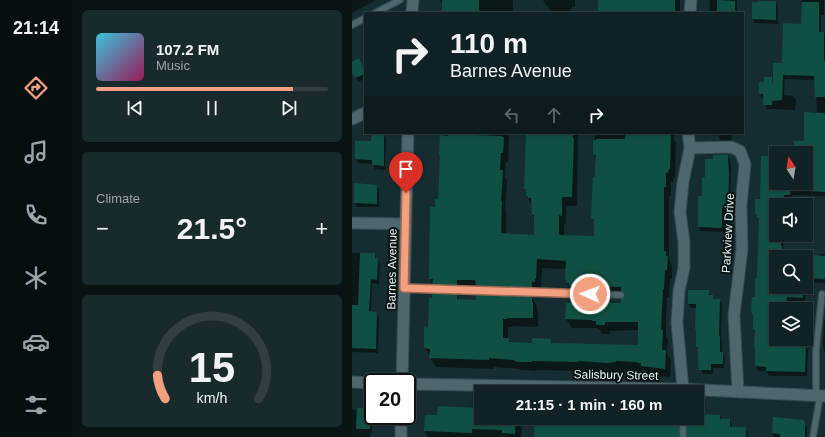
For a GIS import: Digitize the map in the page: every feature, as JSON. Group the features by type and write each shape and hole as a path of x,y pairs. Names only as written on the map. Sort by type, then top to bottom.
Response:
{"street":[{"path":"412,12 413,0"},
{"path":"690,12 691,0"},
{"path":"352,119 364,113"},
{"name":"Barnes Avenue","path":"402,373 408,134"},
{"path":"682,385 677,322 679,291 684,268 684,242 680,212 683,182 690,148 688,134"},
{"name":"Parkview Drive","path":"690,148 731,147 740,151 745,164 741,205 742,249 734,315 738,392"},
{"path":"352,223 406,224"},
{"path":"352,382 364,383"},
{"name":"Salisbury Street","path":"416,384 474,386"},
{"name":"Salisbury Street","path":"704,391 820,396"},
{"path":"401,425 401,437"}],"lane":[{"path":"377,12 400,0"},
{"path":"352,25 364,19"},
{"path":"404,288 621,295"},
{"path":"813,437 820,396 816,350 822,294"},
{"path":"682,437 683,425"}],"building":[{"path":"442,0 479,0 479,12 442,12"},
{"path":"598,0 675,0 675,12 598,12"},
{"path":"717,0 735,1 735,12 717,12"},
{"path":"776,1 776,20 752,19 752,2"},
{"path":"802,2 819,2 819,32 824,32 825,97 815,97 814,76 783,75 782,100 772,101 772,105 763,105 763,94 759,94 759,82 764,82 764,77 772,77 773,83 773,63 782,63 783,23 801,24"},
{"path":"359,58 364,69 364,74 355,78 352,73 352,62"},
{"path":"804,112 825,113 825,192 806,191 813,190 813,146 794,146 794,141 804,141"},
{"path":"372,134 384,134 384,166 372,165 372,160 355,159 355,141 371,141"},
{"path":"474,134 504,137 500,170 503,170 501,233 534,235 534,215 532,215 531,198 526,196 526,189 524,189 526,134 573,135 572,197 562,197 562,216 559,215 559,235 594,236 594,219 591,217 593,177 595,177 596,155 593,153 593,140 625,139 625,134 671,134 670,169 668,173 666,173 666,187 664,187 664,251 666,251 666,256 668,256 663,289 661,330 663,330 662,350 666,350 665,369 641,366 641,363 637,362 616,361 607,363 578,361 518,362 514,360 489,358 489,360 429,358 430,349 424,348 424,327 428,328 429,298 432,298 432,293 457,294 457,299 476,300 476,295 532,296 533,318 503,319 503,338 509,338 509,342 532,343 532,338 551,339 551,343 638,345 638,322 605,322 605,325 596,325 596,321 592,320 565,319 566,303 621,303 621,299 624,298 625,295 624,292 621,291 621,287 569,286 569,283 566,283 565,279 566,261 537,259 536,279 535,282 532,281 532,288 476,286 475,280 457,280 457,285 432,285 433,279 429,279 430,207 435,207 435,199 438,199 440,135"},
{"path":"728,155 728,209 722,208 722,228 698,227 698,196 702,196 702,177 705,177 705,159 713,159 713,156"},
{"path":"761,156 769,156 769,190 790,190 790,195 784,195 784,198 769,198 769,242 781,242 782,250 769,250 769,294 803,294 803,298 787,297 787,302 769,302 769,346 806,346 805,372 766,371 766,367 755,366 755,330 753,329 753,315 751,311 752,297 755,297 755,278 757,278 759,218 757,218 757,214 755,214 755,199 760,199"},
{"path":"354,183 377,185 377,204 354,203"},
{"path":"360,253 375,253 375,258 378,258 377,280 371,279 369,311 377,312 376,349 352,348 352,305 358,305"},
{"path":"813,255 825,256 825,279 813,278"},
{"path":"688,290 709,290 709,295 713,295 713,299 720,299 719,336 720,352 723,352 723,364 711,364 711,370 699,370 698,367 698,347 696,347 695,329 696,304 688,304"},
{"path":"438,406 474,408 474,425 515,425 515,434 502,433 502,430 472,429 472,433 424,431 425,415 437,415"},
{"path":"357,408 364,408 364,425 370,425 370,429 356,429"},
{"path":"704,414 720,415 720,419 730,419 730,427 746,427 746,437 687,437 687,425 704,425"},
{"path":"773,417 804,420 805,437 780,437 780,434 772,433"},
{"path":"535,425 679,425 679,437 534,437"}],"route":[{"path":"406,193 404,288 590,294"}]}
